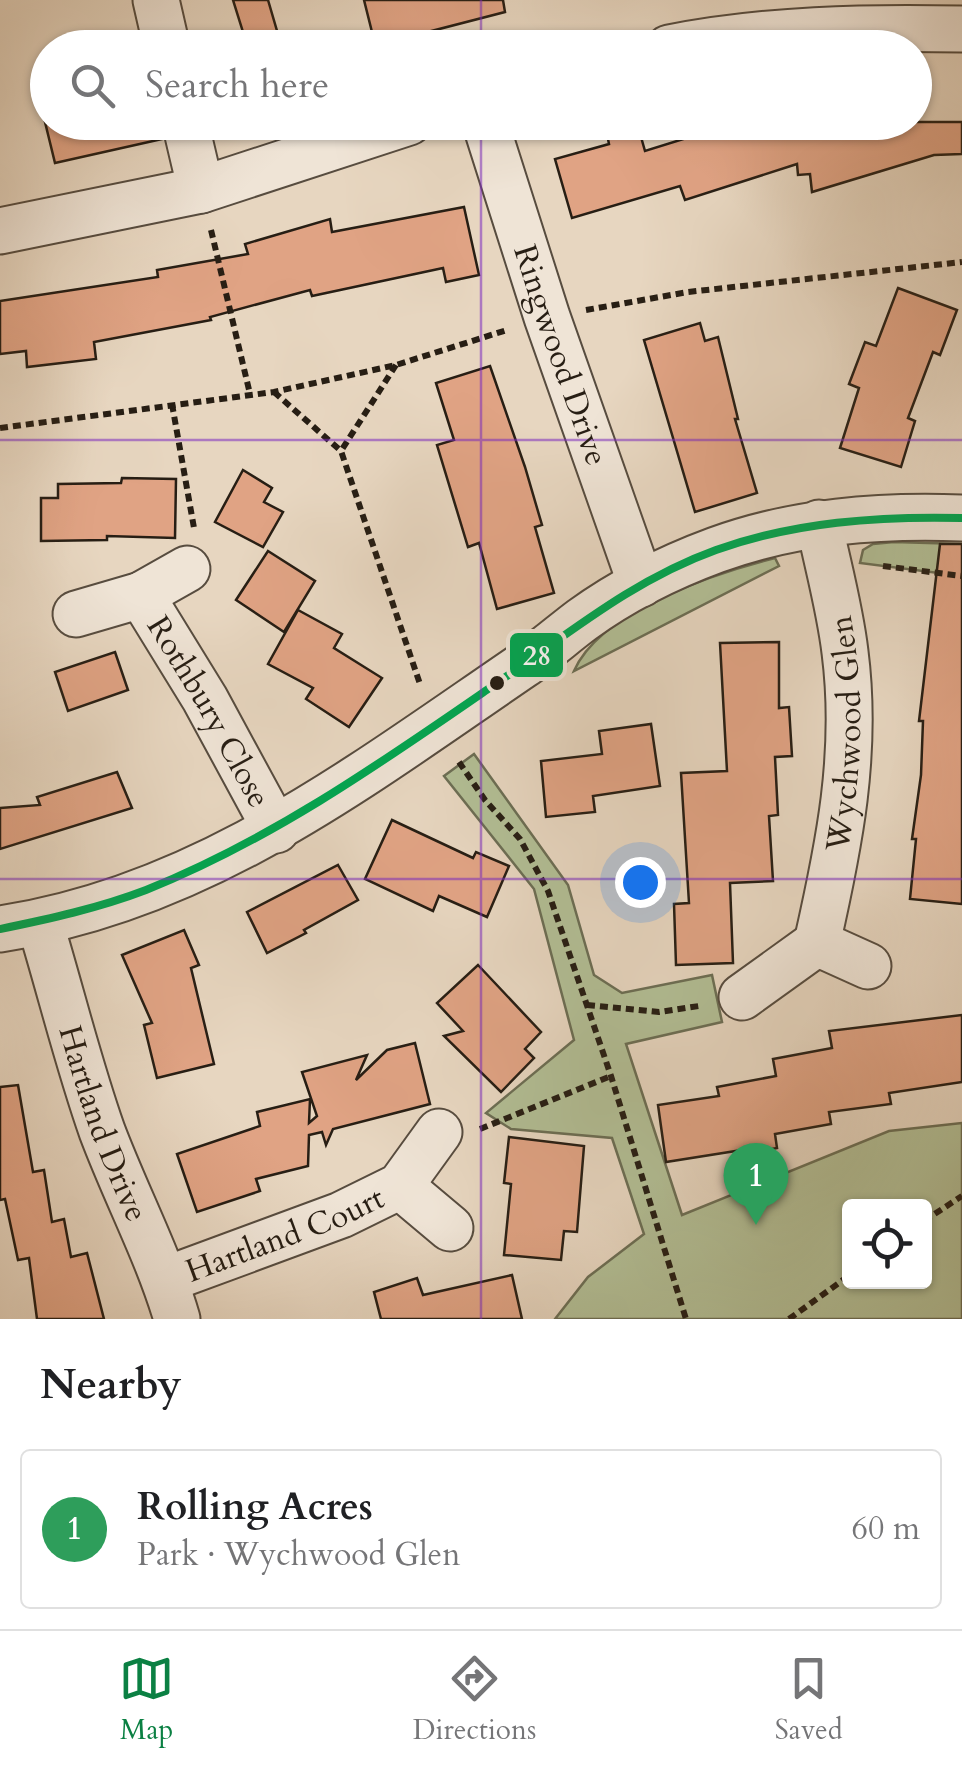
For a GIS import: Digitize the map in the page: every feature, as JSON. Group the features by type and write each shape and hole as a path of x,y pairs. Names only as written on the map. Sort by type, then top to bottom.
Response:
{"street":[{"path":"156,0 163,30"},
{"path":"710,30 736,18 962,30"},
{"path":"190,140 202,190"},
{"path":"0,231 202,190 354,140"},
{"name":"Ringwood Drive","path":"491,140 547,317 641,584"},
{"path":"20,926 120,901 276,830 528,662 586,618 641,584 712,552 754,537 823,541 897,516 962,518"},
{"name":"Wychwood Glen","path":"817,943 842,830 850,737 846,652 823,541"},
{"name":"Rothbury Close","path":"76,614 142,595 187,569"},
{"name":"Rothbury Close","path":"142,595 276,830"},
{"name":"Hartland Drive","path":"20,926 171,1300"},
{"path":"742,997 817,943 868,966"},
{"name":"Hartland Court","path":"171,1300 400,1186 440,1132"},
{"name":"Hartland Court","path":"400,1186 450,1228"}],"path":[{"path":"202,190 250,394"},
{"path":"0,428 274,392 396,364 547,317 688,292 962,262"},
{"path":"341,450 396,364"},
{"path":"274,392 341,450 434,726 485,800 520,839 548,892 611,1076 686,1319"},
{"path":"172,404 198,555 187,569"},
{"path":"823,541 962,576"},
{"path":"587,1004 658,1012 742,997"},
{"path":"440,1132 476,1131 611,1076"},
{"path":"932,1216 962,1196"},
{"path":"789,1319 842,1281"}],"green space":[{"path":"873,544 962,544 962,576 860,563 863,550"},
{"path":"775,558 779,566 574,671 608,630 633,613 692,585"},
{"path":"474,754 568,885 594,975 622,993 712,975 722,1022 626,1044 682,1215 889,1131 962,1123 962,1319 555,1319 588,1277 644,1234 612,1138 511,1129 486,1113 574,1040 534,889 444,776"}],"building":[{"path":"233,0 268,0 277,30 242,30"},
{"path":"364,0 503,0 505,12 435,30 372,30"},
{"path":"932,122 962,122 962,154 934,155 812,192 810,174 798,175 797,164 685,200 680,186 572,218 555,159 609,144 608,140 642,140 645,151 680,140 932,140"},
{"path":"49,140 158,140 55,163"},
{"path":"464,207 479,275 446,282 443,268 312,296 310,290 210,317 211,320 94,342 96,359 27,367 26,351 0,354 0,301 158,277 157,270 248,254 245,244 330,219 332,232"},
{"path":"898,288 957,310 940,355 933,352 908,418 915,421 901,467 840,448 859,388 849,384 865,342 876,346"},
{"path":"700,323 705,341 718,337 735,419 757,493 695,512 644,340"},
{"path":"490,366 542,525 535,527 554,593 497,609 479,543 468,547 437,445 454,440 436,383"},
{"path":"243,470 272,488 264,502 283,512 263,547 215,522"},
{"path":"122,478 176,479 175,538 107,536 107,540 41,541 41,498 58,498 58,484 121,483"},
{"path":"940,544 962,544 962,904 910,899 916,839 912,839 921,775 923,721 919,721"},
{"path":"268,551 315,581 284,632 236,600"},
{"path":"298,610 342,634 334,648 382,678 349,727 306,699 313,688 268,664"},
{"path":"779,642 779,708 789,707 792,756 775,757 778,815 769,816 773,881 730,883 733,963 676,965 674,904 689,903 681,773 727,771 720,643"},
{"path":"115,652 128,690 68,711 55,672"},
{"path":"651,724 660,786 593,796 595,812 546,817 541,761 602,754 599,731"},
{"path":"117,772 132,808 0,849 0,808 40,805 37,797"},
{"path":"392,820 473,858 476,852 509,866 487,917 439,896 433,911 365,879"},
{"path":"338,865 358,900 267,953 247,912"},
{"path":"184,930 199,965 191,968 214,1064 157,1078 144,1025 152,1023 122,955"},
{"path":"478,965 541,1032 525,1049 534,1058 501,1092 444,1036 463,1031 437,1003"},
{"path":"962,1015 962,1082 889,1093 891,1104 829,1112 831,1124 775,1134 777,1148 666,1162 658,1105 719,1096 717,1087 776,1076 773,1059 832,1048 829,1031"},
{"path":"415,1043 430,1104 333,1129 326,1145 322,1132 309,1135 308,1166 256,1179 260,1191 197,1212 177,1154 260,1126 257,1112 310,1099 309,1123 317,1116 302,1072 367,1055 356,1080 387,1050"},
{"path":"18,1085 33,1172 44,1170 52,1222 64,1219 71,1257 87,1253 104,1319 37,1319 29,1258 18,1260 5,1199 0,1200 0,1087"},
{"path":"509,1137 584,1146 577,1232 564,1231 561,1260 504,1255 511,1184 504,1183"},
{"path":"512,1275 522,1319 381,1319 374,1292 417,1278 423,1295"}],"transit line":[{"name":"28","path":"0,929 146,890 237,848 366,771 599,611 685,563 746,541 806,527 899,518 962,518"}],"place":[{"name":"Rolling Acres","path":"756,1225"}]}
